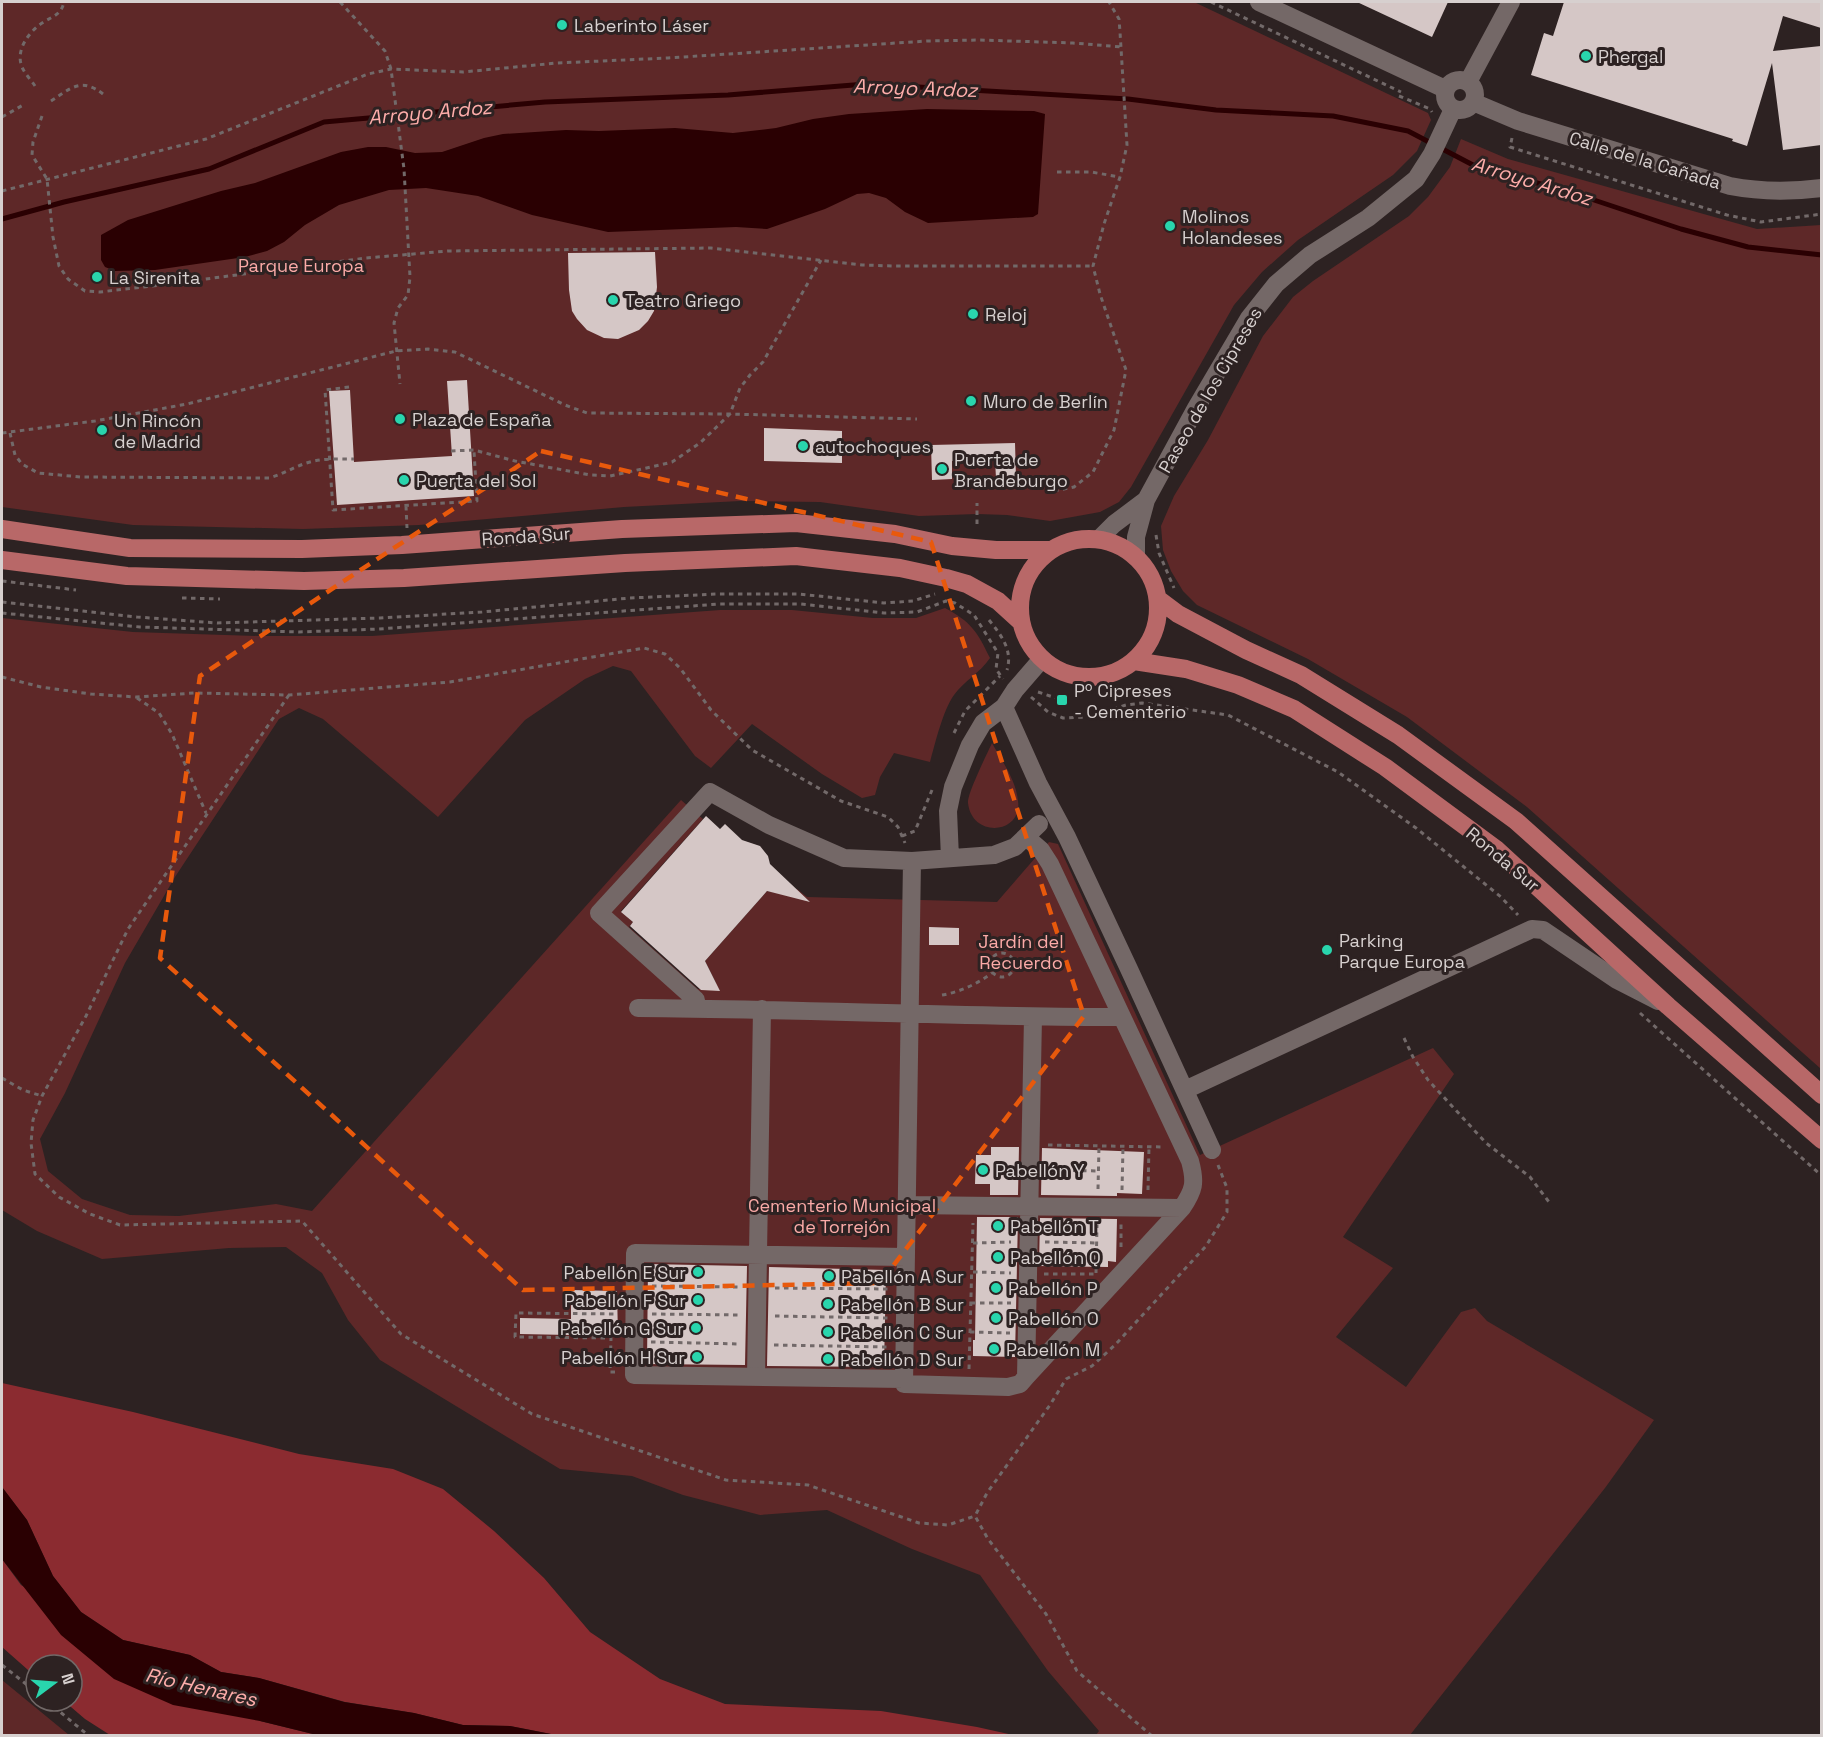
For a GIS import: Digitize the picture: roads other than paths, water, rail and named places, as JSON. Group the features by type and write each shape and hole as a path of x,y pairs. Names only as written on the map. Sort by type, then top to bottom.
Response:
{"main road":[{"name":"Ronda Sur","path":"2,529 130,548 302,549 402,545 622,529 796,523 895,534 952,546 996,550 1050,550"},
{"name":"Ronda Sur","path":"1099,539 1119,545 1137,557 1151,576 1158,599 1157,622 1149,644 1134,661 1117,672 1098,678 1078,677 1058,671 1041,660 1027,642 1020,621 1020,594 1030,569 1050,550 1073,540 1099,539"},
{"name":"Ronda Sur","path":"2,560 127,576 304,581 404,578 625,563 796,556 900,568 967,584 998,601 1020,621"},
{"name":"Ronda Sur","path":"1158,599 1178,614 1246,650 1301,675 1389,729 1516,821 1821,1095"},
{"name":"Ronda Sur","path":"1134,661 1186,669 1238,685 1294,709 1385,766 1496,849 1668,1006 1821,1140"}],"street":[{"path":"1259,2 1445,89"},
{"path":"1468,82 1511,2"},
{"path":"1445,89 1455,81 1468,82"},
{"path":"1445,89 1445,101 1453,109 1464,110 1473,102 1474,91 1468,82"},
{"name":"Calle de la Cañada","path":"1473,102 1518,121 1730,186 1761,192 1790,192 1821,188"},
{"name":"Paseo de los Cipreses","path":"1137,557 1137,537 1146,500 1249,318 1276,284 1310,255 1368,218 1398,196 1416,179 1432,154 1439,123 1453,109"},
{"name":"Paseo de los Cipreses","path":"1099,539 1114,524 1146,500"},
{"path":"950,858 948,811 953,787 970,744 983,723 1004,707 1041,660"},
{"path":"1004,707 1212,1149"},
{"path":"696,1009 696,1000 599,913 710,792 769,825 844,858 912,861 994,855 1015,847 1032,831 1050,864 1190,1161 1195,1179 1192,1194 1182,1209 1020,1384 1008,1387 904,1384 912,861"},
{"path":"1185,1090 1532,929 1543,930 1617,980 1668,1006"},
{"path":"638,1008 762,1009 910,1004 1033,1017 1122,1017"},
{"path":"756,1377 762,1009"},
{"path":"1026,1377 1033,1017"},
{"path":"907,1205 1182,1209"},
{"path":"904,1379 634,1375 635,1253 906,1257"}],"water":[{"path":"927,109 1034,111 1045,114 1038,214 1033,217 928,223 905,212 886,198 869,193 857,194 825,209 767,229 736,227 608,232 532,215 478,196 426,188 389,190 339,205 305,225 284,242 267,251 245,257 155,270 115,271 105,267 101,260 101,235 128,220 221,191 255,183 341,152 368,147 386,147 415,153 442,152 503,134 566,130 675,128 733,133 776,128 813,119 849,114"},
{"name":"Río Henares","path":"2,1487 27,1520 53,1576 81,1612 123,1640 190,1655 221,1672 259,1678 344,1702 414,1713 463,1725 510,1726 556,1735 317,1735 260,1721 173,1705 114,1679 61,1635 2,1559"}],"waterway":[{"name":"Arroyo Ardoz","path":"2,219 64,202 209,169 324,122 545,102 728,95 866,84 1128,99 1216,110 1333,116 1408,131 1473,165 1573,193 1681,229 1748,247 1822,255"}],"place":[{"name":"Laberinto Láser","path":"562,25"},
{"name":"Phergal","path":"1586,56"},
{"name":"Molinos Holandeses","path":"1170,226"},
{"name":"La Sirenita","path":"97,277"},
{"name":"Teatro Griego","path":"613,300"},
{"name":"Reloj","path":"973,314"},
{"name":"Muro de Berlín","path":"971,401"},
{"name":"Plaza de España","path":"400,419"},
{"name":"Un Rincón de Madrid","path":"102,430"},
{"name":"autochoques","path":"803,446"},
{"name":"Puerta de Brandeburgo","path":"942,469"},
{"name":"Puerta del Sol","path":"404,480"},
{"name":"Pº Cipreses - Cementerio","path":"1062,700"},
{"name":"Parking Parque Europa","path":"1327,950"},
{"name":"Pabellón Y","path":"983,1170"},
{"name":"Pabellón T","path":"998,1226"},
{"name":"Pabellón Q","path":"998,1257"},
{"name":"Pabellón E Sur","path":"698,1272"},
{"name":"Pabellón A Sur","path":"829,1276"},
{"name":"Pabellón P","path":"996,1288"},
{"name":"Pabellón F Sur","path":"698,1300"},
{"name":"Pabellón B Sur","path":"828,1304"},
{"name":"Pabellón O","path":"996,1318"},
{"name":"Pabellón G Sur","path":"696,1328"},
{"name":"Pabellón C Sur","path":"828,1332"},
{"name":"Pabellón M","path":"994,1349"},
{"name":"Pabellón H Sur","path":"697,1357"},
{"name":"Pabellón D Sur","path":"828,1359"}],"park label":[{"name":"Parque Europa","path":"301,265"},
{"name":"Jardín del Recuerdo","path":"1021,951"},
{"name":"Cementerio Municipal de Torrejón","path":"842,1215"}]}
